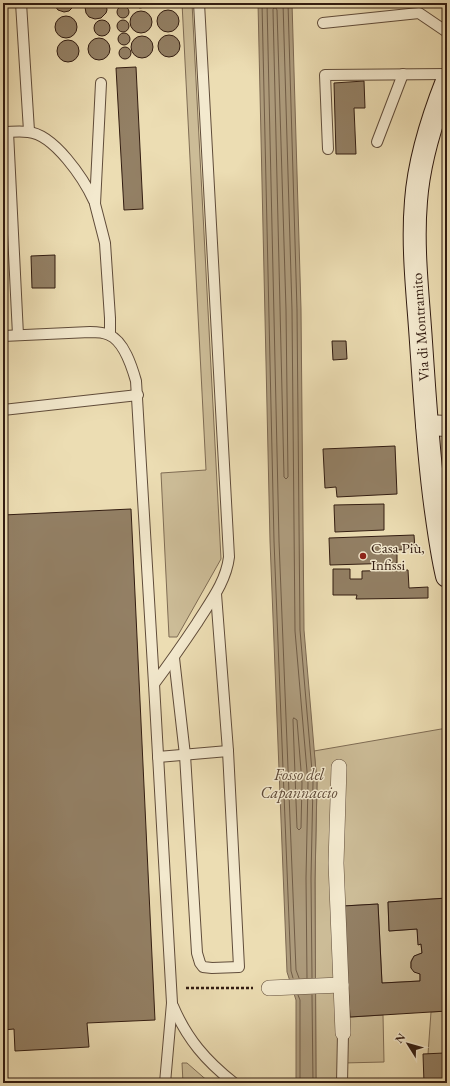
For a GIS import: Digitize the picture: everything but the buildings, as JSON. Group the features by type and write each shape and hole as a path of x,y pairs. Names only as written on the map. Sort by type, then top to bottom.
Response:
{"main road":[{"name":"Via di Montramito","path":"447,81 425,147 418,184 414,234 437,426 431,476 447,576"}],"street":[{"path":"339,767 336,863 343,1033"},
{"path":"269,988 341,985"}],"lane":[{"path":"21,3 29,132"},
{"path":"154,684 174,658 216,594 227,569 229,557 199,3"},
{"path":"324,23 418,8 447,32"},
{"path":"377,142 403,74"},
{"path":"328,149 325,75 447,74"},
{"path":"95,204 100,83"},
{"path":"18,335 6,132 29,132 45,139 59,150 82,180 95,204 104,234 110,335"},
{"path":"3,336 90,332 110,335 118,342 130,361 136,381 172,1003 165,1083"},
{"path":"3,410 138,395"},
{"path":"174,658 186,755 197,953 203,967 239,967 228,751 216,594"},
{"path":"158,757 228,751"},
{"path":"172,1003 180,1022 197,1048 217,1069 234,1083"},
{"path":"342,1083 343,1033"}],"path":[{"path":"171,988 269,988"}],"shaded area":[{"path":"182,3 192,3 221,559 177,637 169,637 161,473 206,470"},
{"path":"426,425 447,426 447,576"},
{"path":"447,728 447,898 388,902 389,931 417,929 422,953 413,958 411,968 420,974 420,981 382,983 378,904 343,906 350,1017 383,1015 384,1062 343,1063 335,1083 316,1083 315,878 317,783 314,751"},
{"path":"447,1011 447,1058 428,1054 431,1012"},
{"path":"182,1063 187,1063 210,1083 183,1083"}],"water":[{"name":"Fosso del Capannaccio","path":"258,3 292,3 301,309 304,630 317,783 315,881 316,1083 296,1083 296,1000 287,972 270,541"}],"place":[{"name":"Casa Più, Infissi","path":"363,556"}]}
